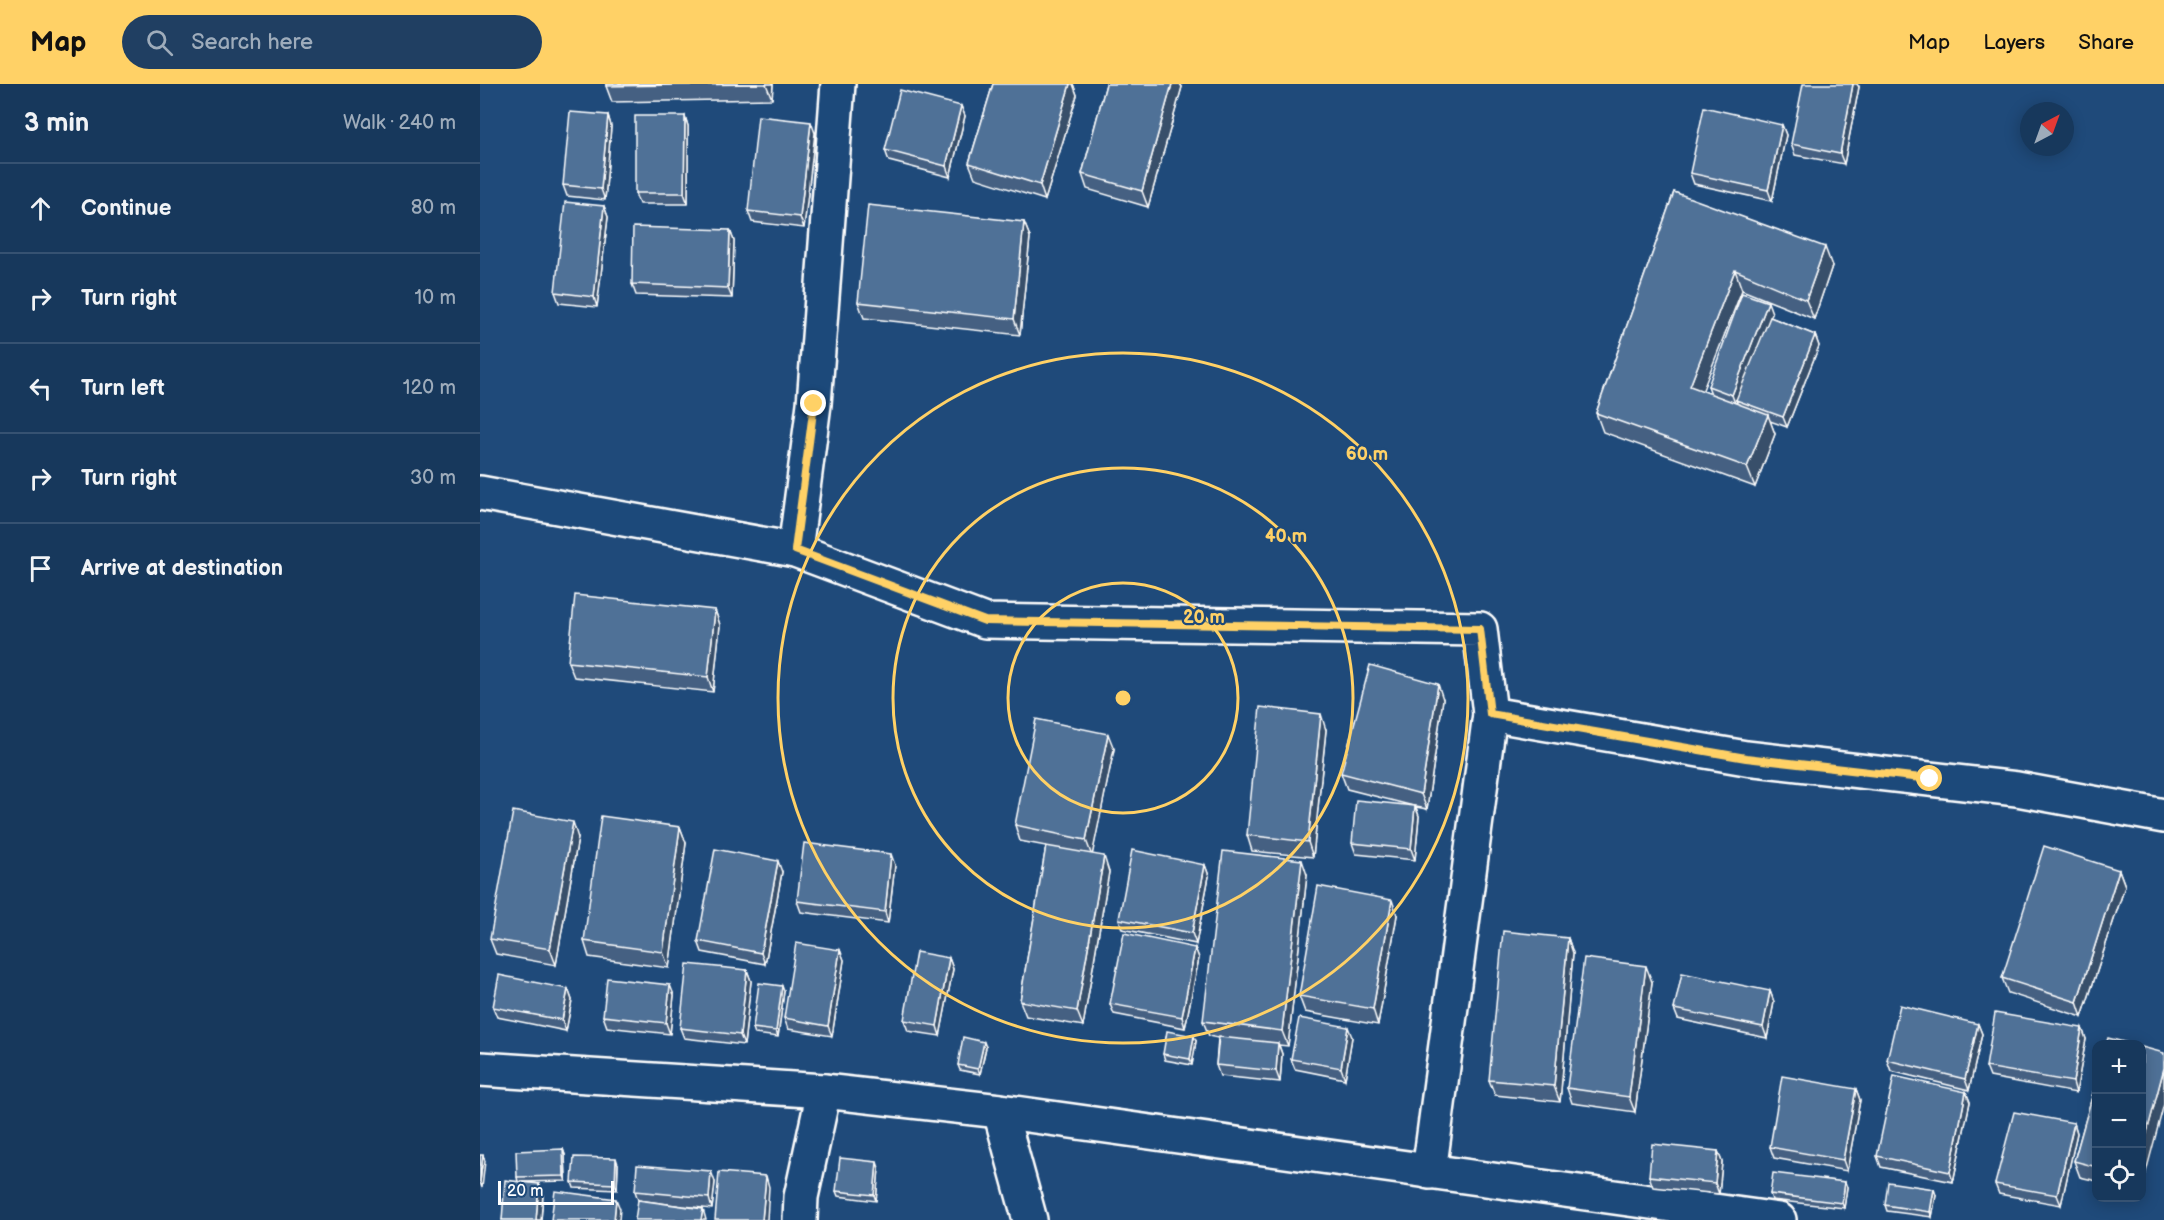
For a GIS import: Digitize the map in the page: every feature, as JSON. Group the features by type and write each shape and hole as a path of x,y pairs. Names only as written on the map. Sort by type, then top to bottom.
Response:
{"street":[{"path":"795,550 814,404 838,84"},
{"path":"480,494 795,550 985,621 1480,629 1490,714 1429,1172"},
{"path":"1490,714 1746,758 2017,789 2164,816"},
{"path":"480,1070 824,1091 1000,1111 1779,1220"},
{"path":"807,1212 824,1091"},
{"path":"1000,1111 1030,1220"}],"building":[{"path":"606,84 758,84 606,86"},
{"path":"993,84 1070,84 1040,185 969,163"},
{"path":"1106,84 1172,84 1142,191 1082,174"},
{"path":"1803,84 1853,84 1840,154 1791,144"},
{"path":"900,90 961,106 946,166 885,150"},
{"path":"1704,107 1782,125 1768,190 1690,173"},
{"path":"570,112 608,115 601,189 563,185"},
{"path":"635,116 685,116 684,193 635,193"},
{"path":"758,116 811,122 800,217 748,211"},
{"path":"1674,192 1825,247 1806,300 1735,270 1690,386 1768,415 1747,467 1596,413"},
{"path":"565,202 604,206 594,297 555,292"},
{"path":"868,205 1024,222 1014,319 858,302"},
{"path":"633,227 730,230 728,288 632,284"},
{"path":"1742,293 1768,302 1732,395 1708,386"},
{"path":"1770,317 1815,335 1783,417 1736,400"},
{"path":"575,595 715,610 708,677 568,662"},
{"path":"1370,665 1438,684 1421,794 1341,773"},
{"path":"1260,707 1321,714 1308,842 1247,835"},
{"path":"1036,719 1108,734 1086,840 1015,825"},
{"path":"1356,800 1415,806 1411,849 1352,843"},
{"path":"513,811 573,822 550,949 490,939"},
{"path":"601,816 680,827 663,952 584,941"},
{"path":"804,843 891,854 885,912 797,901"},
{"path":"1046,846 1104,856 1077,1011 1020,1001"},
{"path":"2044,846 2119,870 2077,1002 2002,978"},
{"path":"715,849 778,861 761,953 698,941"},
{"path":"1132,850 1205,865 1192,933 1119,919"},
{"path":"1223,851 1302,860 1282,1031 1203,1021"},
{"path":"1318,886 1392,900 1373,1009 1299,996"},
{"path":"1503,931 1568,938 1554,1086 1489,1080"},
{"path":"1124,933 1195,948 1182,1017 1110,1004"},
{"path":"796,943 840,950 828,1026 784,1018"},
{"path":"916,952 949,958 937,1026 904,1020"},
{"path":"1584,958 1646,966 1629,1097 1567,1088"},
{"path":"687,964 747,970 740,1035 680,1028"},
{"path":"1682,973 1770,991 1763,1027 1674,1009"},
{"path":"499,975 568,989 562,1020 493,1007"},
{"path":"607,978 670,985 666,1023 603,1016"},
{"path":"759,983 782,986 776,1031 753,1028"},
{"path":"1900,1005 1978,1024 1965,1079 1887,1060"},
{"path":"1995,1013 2082,1028 2073,1082 1986,1067"},
{"path":"1299,1018 1348,1027 1341,1068 1291,1059"},
{"path":"1167,1031 1194,1036 1190,1059 1163,1054"},
{"path":"963,1037 984,1042 978,1069 958,1065"},
{"path":"1219,1037 1278,1043 1276,1071 1216,1065"},
{"path":"2146,1048 2164,1053 2164,1068 2146,1136"},
{"path":"1782,1076 1856,1089 1843,1160 1770,1147"},
{"path":"1894,1076 1966,1092 1950,1172 1877,1156"},
{"path":"2092,1097 2092,1166 2074,1161"},
{"path":"2014,1112 2074,1123 2057,1195 1995,1184"},
{"path":"1652,1144 1718,1151 1715,1183 1649,1176"},
{"path":"563,1149 564,1176 517,1177 516,1151"},
{"path":"480,1155 483,1155 480,1182"},
{"path":"574,1157 616,1158 615,1184 572,1182"},
{"path":"840,1158 877,1162 874,1195 836,1191"},
{"path":"637,1165 711,1171 709,1198 635,1191"},
{"path":"719,1172 766,1176 762,1220 715,1220"},
{"path":"1773,1173 1845,1182 1842,1203 1770,1194"},
{"path":"505,1180 539,1184 536,1220 502,1220"},
{"path":"1888,1182 1934,1189 1930,1212 1885,1205"},
{"path":"555,1191 616,1199 614,1220 551,1220"},
{"path":"638,1200 703,1209 701,1220 635,1220"}],"route":[{"path":"814,404 795,550 985,621 1480,629 1490,714 1519,717 1746,758 1930,779"}]}
